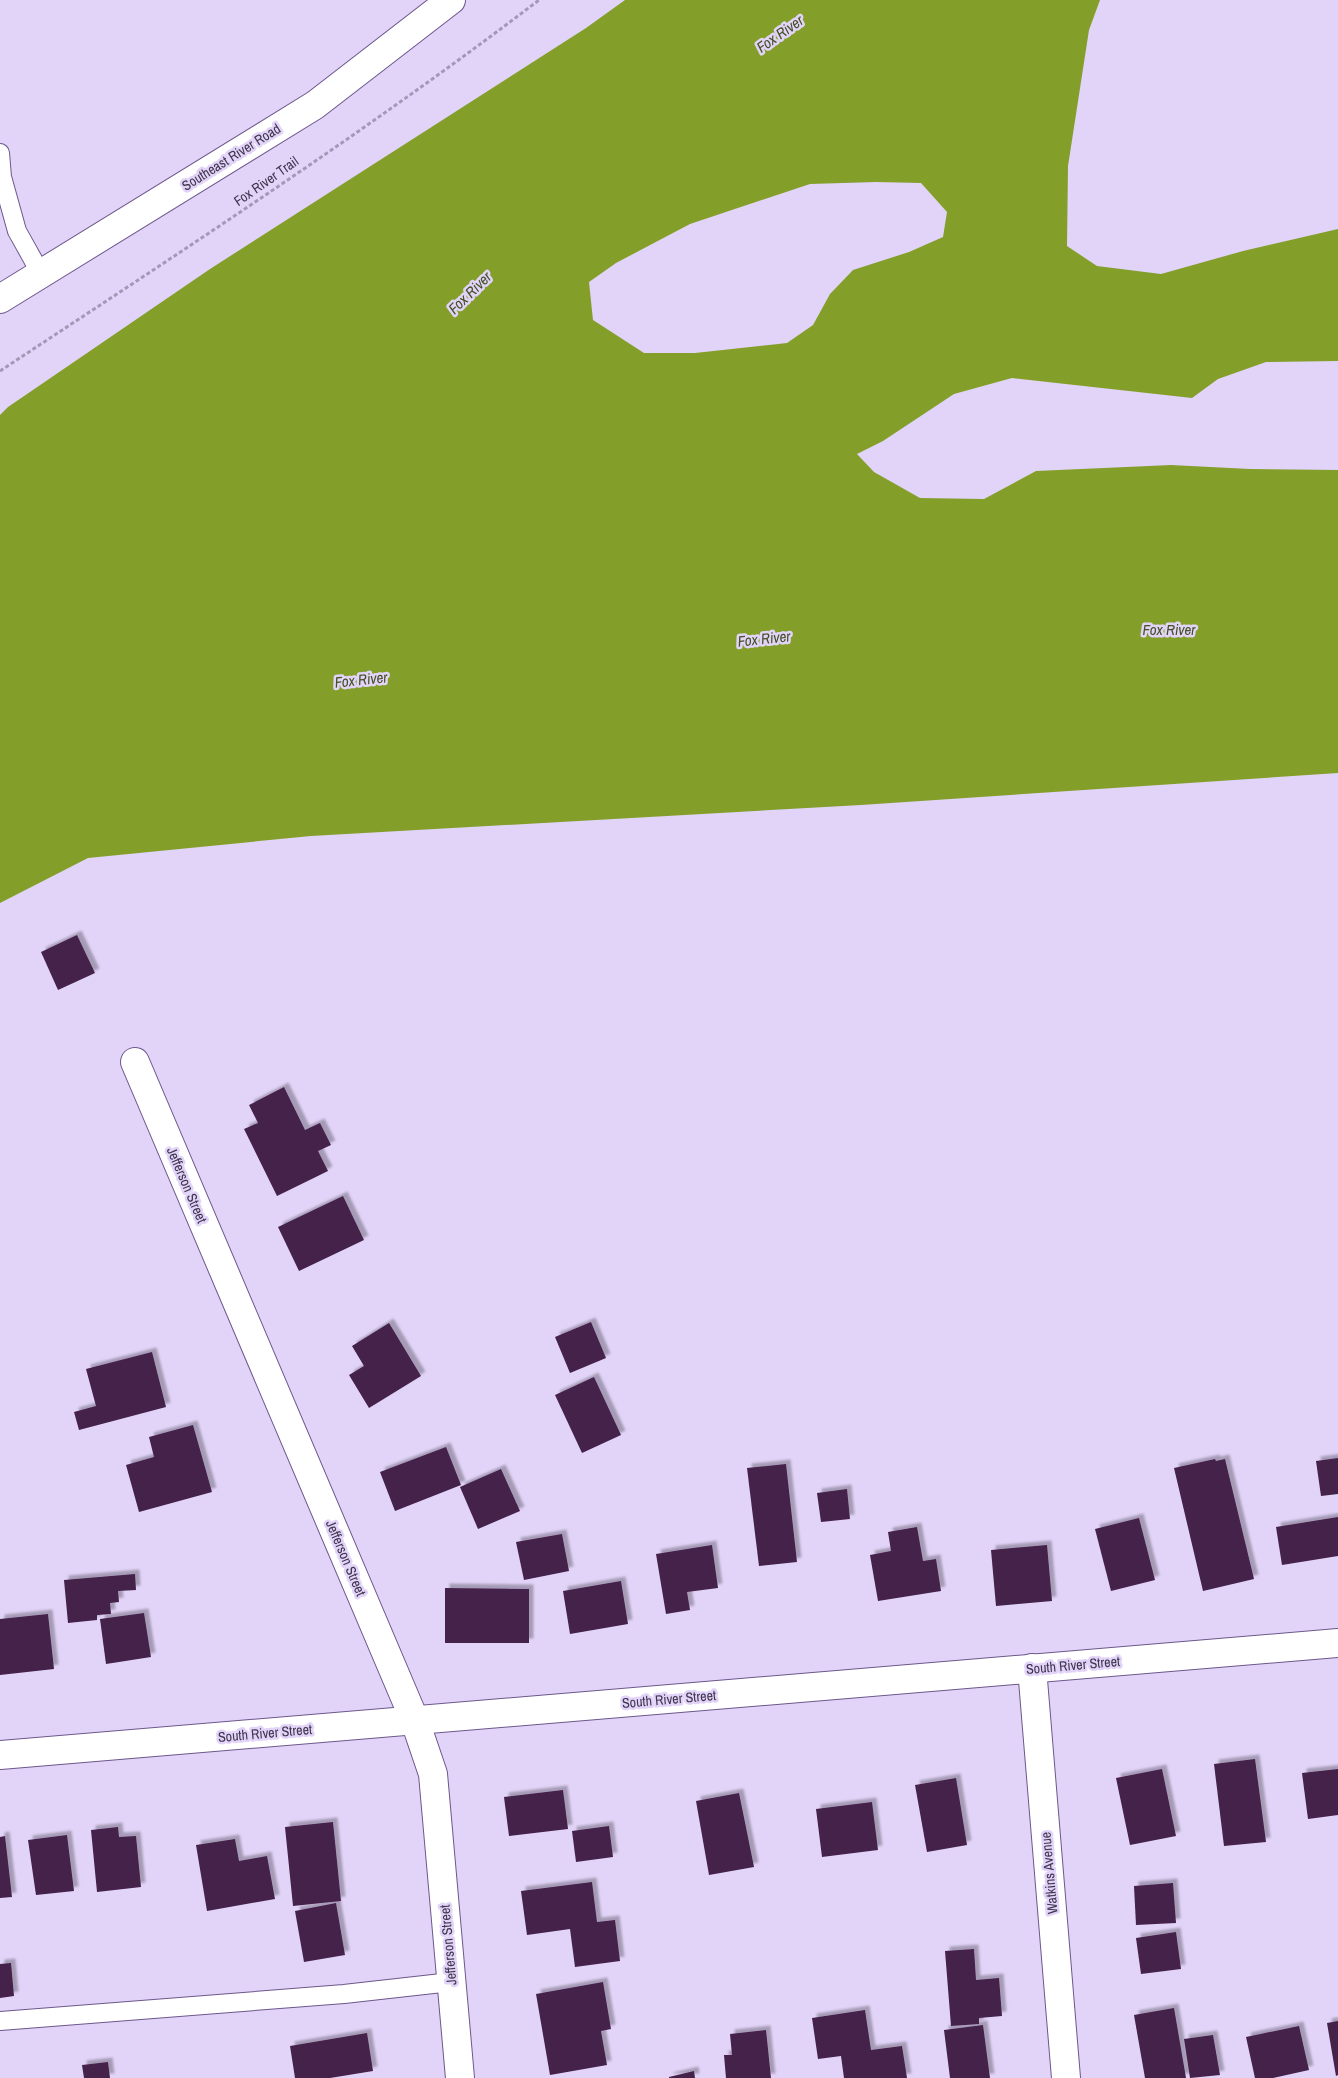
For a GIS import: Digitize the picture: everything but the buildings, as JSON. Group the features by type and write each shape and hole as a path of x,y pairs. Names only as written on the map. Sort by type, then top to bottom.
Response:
{"street":[{"name":"Southeast River Road","path":"0,299 315,105 451,0"},
{"name":"Jefferson Street","path":"135,1062 415,1721 433,1774 460,2078"},
{"name":"South River Street","path":"0,1755 1338,1642"},
{"name":"Watkins Avenue","path":"1032,1668 1066,2078"}],"lane":[{"path":"0,153 2,177 17,231 41,274"},
{"path":"0,2021 344,1994 451,1982"}],"path":[{"name":"Fox River Trail","path":"0,371 256,202 480,45 539,0"}],"water":[{"name":"Fox River","path":"625,0 1100,0 1089,30 1068,166 1067,246 1097,266 1161,274 1243,251 1338,229 1338,361 1266,362 1218,379 1192,398 1012,378 954,394 883,441 857,454 874,472 920,498 984,499 1036,471 1171,465 1250,469 1338,470 1338,773 861,805 311,836 88,858 0,903 0,415 8,407 210,269 586,28","holes":["921,183 947,212 943,237 909,252 853,270 830,294 813,325 787,343 695,353 644,353 593,320 589,282 616,263 690,224 810,184"]}]}
